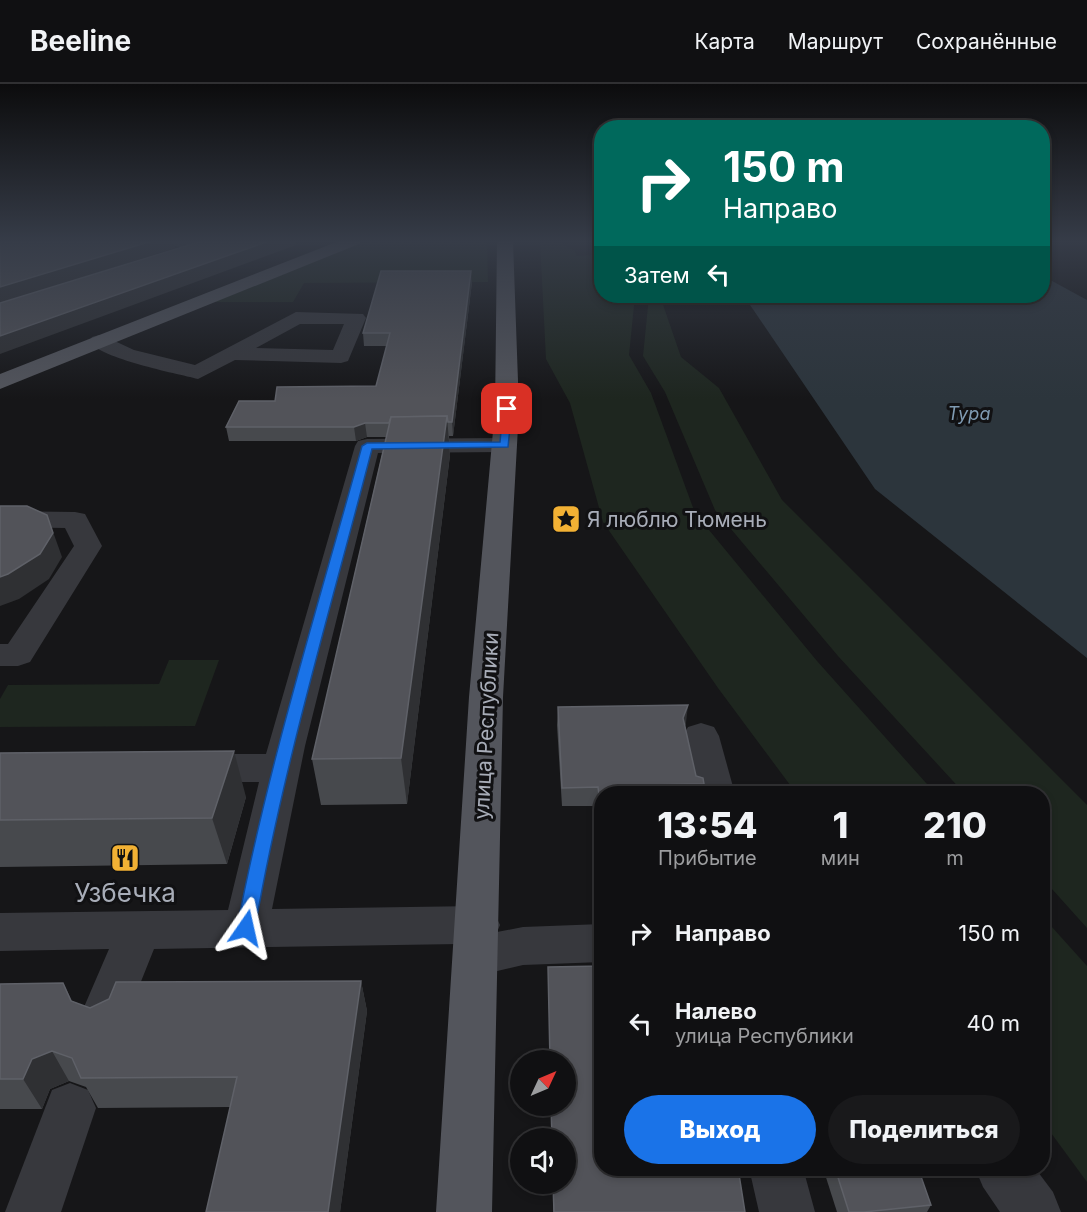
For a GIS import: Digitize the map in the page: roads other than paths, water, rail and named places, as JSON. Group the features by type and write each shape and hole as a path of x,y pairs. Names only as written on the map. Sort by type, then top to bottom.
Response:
{"main road":[{"path":"0,382 219,294"},
{"name":"улица Республики","path":"464,1212 486,697 507,409 504,294"}],"street":[{"path":"99,341 126,354 198,372 230,354 296,318 356,318 341,357 230,354"},
{"path":"246,928 282,768 367,446 505,445"},
{"path":"0,519 75,520 88,546 18,655 0,655"},
{"path":"701,736 714,786"},
{"path":"165,768 282,768"},
{"path":"0,932 246,928 477,940 523,946 594,943"},
{"path":"105,1014 139,930"},
{"path":"33,1212 70,1108"},
{"path":"778,1176 787,1212"},
{"path":"1008,1176 1033,1212"}],"water":[{"name":"Тура","path":"1050,294 1075,294 1087,300 1087,658 875,489 749,303 1050,303"}],"place":[{"name":"Я люблю Тюмень","path":"566,519"},
{"name":"Узбечка","path":"125,858"}]}
